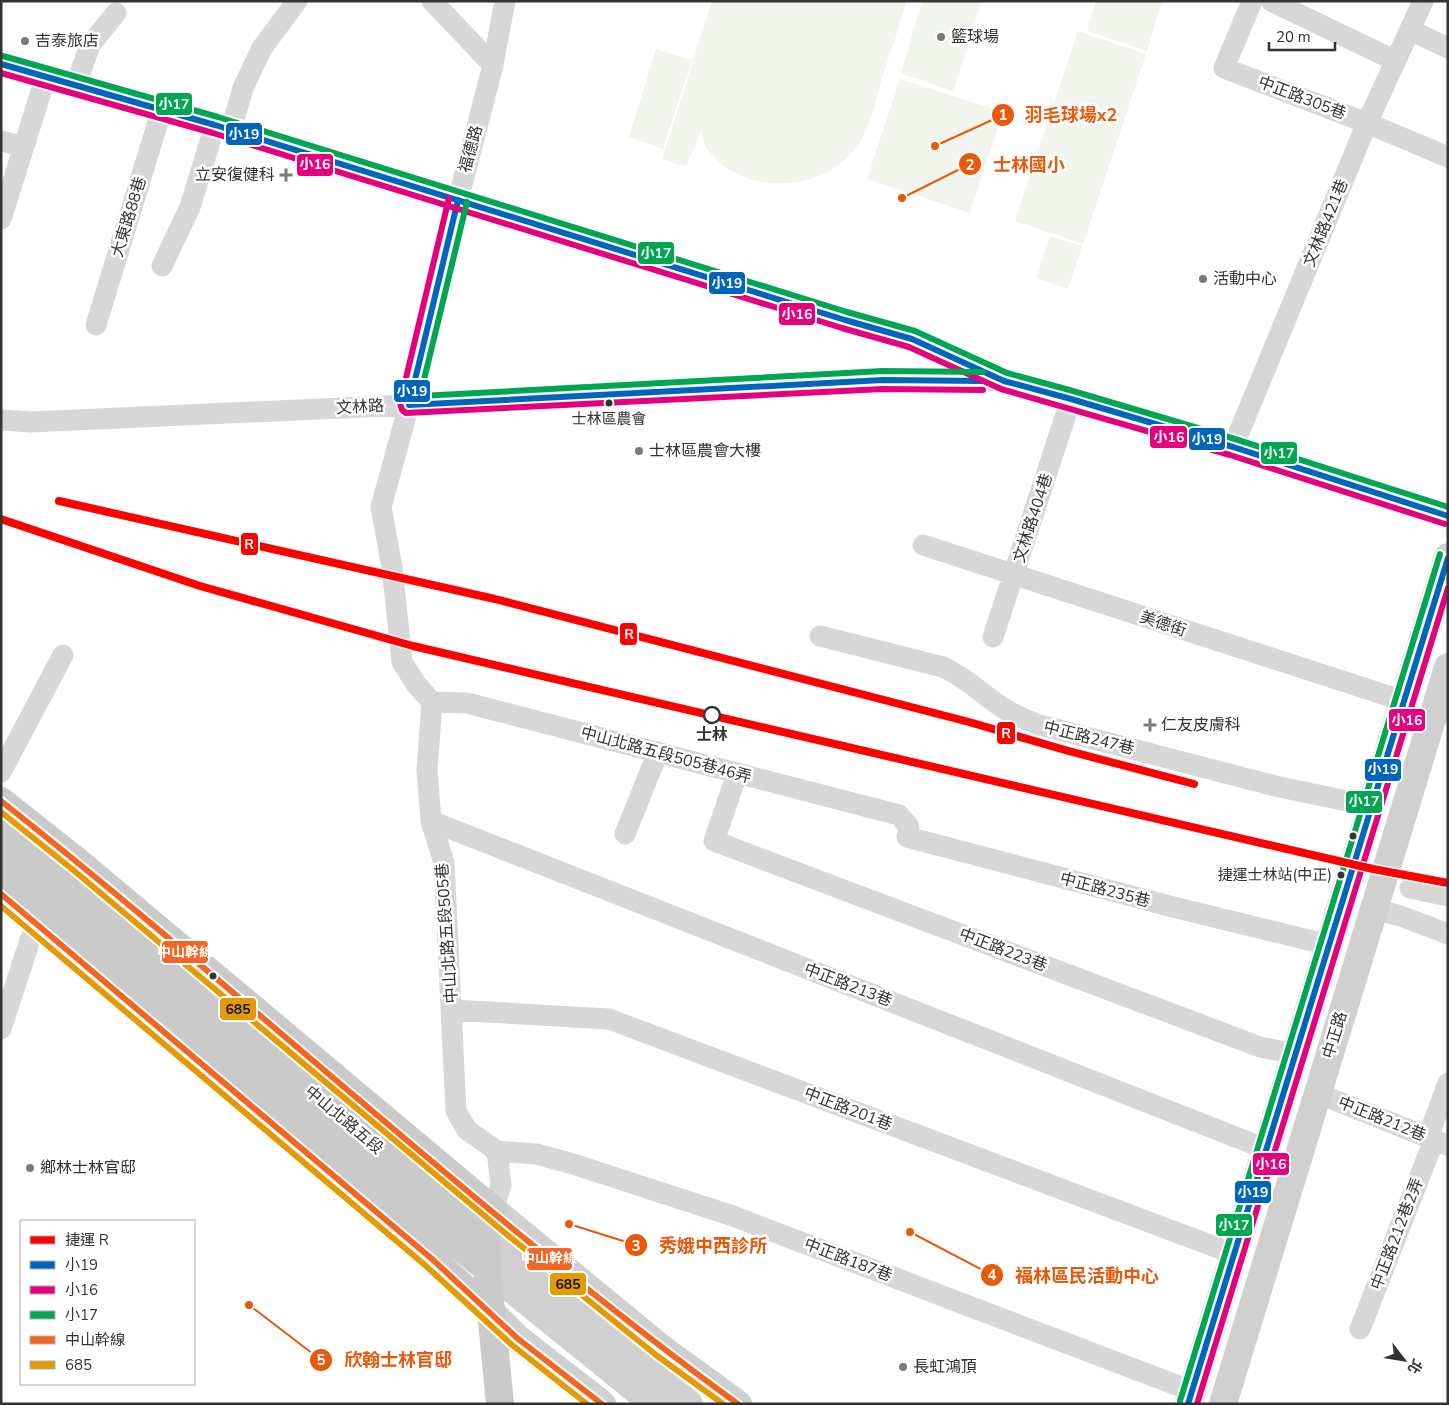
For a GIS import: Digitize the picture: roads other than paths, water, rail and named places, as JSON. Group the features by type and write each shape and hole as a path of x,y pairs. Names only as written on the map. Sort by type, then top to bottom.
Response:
{"main road":[{"name":"中正路","path":"1190,1398 1448,557"},
{"name":"中正路","path":"1229,1402 1317,1093 1374,909 1442,710 1448,667"},
{"name":"中山北路五段","path":"1,801 122,917 307,1104 487,1269 654,1404"},
{"name":"中山北路五段","path":"1,833 122,917 334,1077 661,1348 738,1404"},
{"name":"中山北路五段","path":"1,861 307,1104 486,1240 644,1370 689,1404"},
{"path":"1,894 40,925 432,1259 517,1338 602,1404"},
{"path":"281,1131 334,1077"},
{"path":"493,1210 486,1240 487,1269 500,1404"}],"street":[{"path":"162,266 190,207 223,128 262,48 297,1"},
{"path":"432,1 493,65"},
{"name":"福德路","path":"432,702 416,684 402,662 392,567 381,507 409,405 458,200 493,65 506,1"},
{"name":"中正路305巷","path":"1252,1 1224,68 1367,123 1448,157"},
{"path":"1271,1 1396,60"},
{"name":"文林路421巷","path":"1233,447 1367,123 1423,1"},
{"path":"76,85 90,45 116,12"},
{"path":"1410,30 1448,48"},
{"path":"1,64 162,109 844,320 912,339 1004,381"},
{"path":"1,219 46,76"},
{"name":"大東路88巷","path":"96,325 162,109"},
{"path":"1,141 24,147"},
{"name":"文林路","path":"1,420 31,422 409,405 883,380 1004,381 1233,447 1448,516"},
{"name":"文林路404巷","path":"993,637 1071,399"},
{"name":"美德街","path":"923,545 1404,701"},
{"name":"中正路247巷","path":"820,636 943,667 956,673 1007,710 1036,724 1275,786 1371,806"},
{"path":"1,772 63,654"},
{"name":"中山北路五段505巷46弄","path":"432,702 467,703 899,815"},
{"name":"中山北路五段505巷","path":"432,702 427,770 431,821 444,863 456,1111 467,1130 497,1150"},
{"path":"624,834 658,752"},
{"name":"中正路223巷","path":"737,774 714,840 1260,1047 1295,1054"},
{"name":"中正路235巷","path":"899,815 909,827 907,837 1329,946"},
{"name":"中正路213巷","path":"431,821 1266,1149"},
{"path":"1410,888 1448,896"},
{"path":"1374,909 1401,916 1448,934"},
{"path":"1,1029 30,940 40,925"},
{"name":"中正路201巷","path":"452,1010 609,1019 1234,1254"},
{"name":"中正路212巷2弄","path":"1360,1329 1437,1141 1448,1083"},
{"name":"中正路212巷","path":"1317,1093 1437,1141"},
{"path":"493,1210 501,1185 497,1150"},
{"name":"中正路187巷","path":"497,1150 536,1154 570,1163 730,1215 1190,1398"}],"metro line":[{"name":"R","path":"59,501 495,599 969,722 1194,784"},
{"name":"R","path":"1,519 200,586 413,646 1373,869 1448,883"}],"place":[{"name":"籃球場","path":"941,37"},
{"name":"吉泰旅店","path":"25,41"},
{"name":"羽毛球場x2","path":"935,146"},
{"name":"立安復健科","path":"286,175"},
{"name":"士林國小","path":"902,198"},
{"name":"活動中心","path":"1203,279"},
{"name":"士林區農會","path":"609,403"},
{"name":"士林區農會大樓","path":"639,451"},
{"name":"士林","path":"712,715"},
{"name":"仁友皮膚科","path":"1150,725"},
{"name":"捷運士林站(中正)","path":"1341,875"},
{"name":"鄉林士林官邸","path":"30,1168"},
{"name":"秀娥中西診所","path":"569,1224"},
{"name":"福林區民活動中心","path":"910,1232"},
{"name":"欣翰士林官邸","path":"249,1305"},
{"name":"長虹鴻頂","path":"903,1367"}]}
